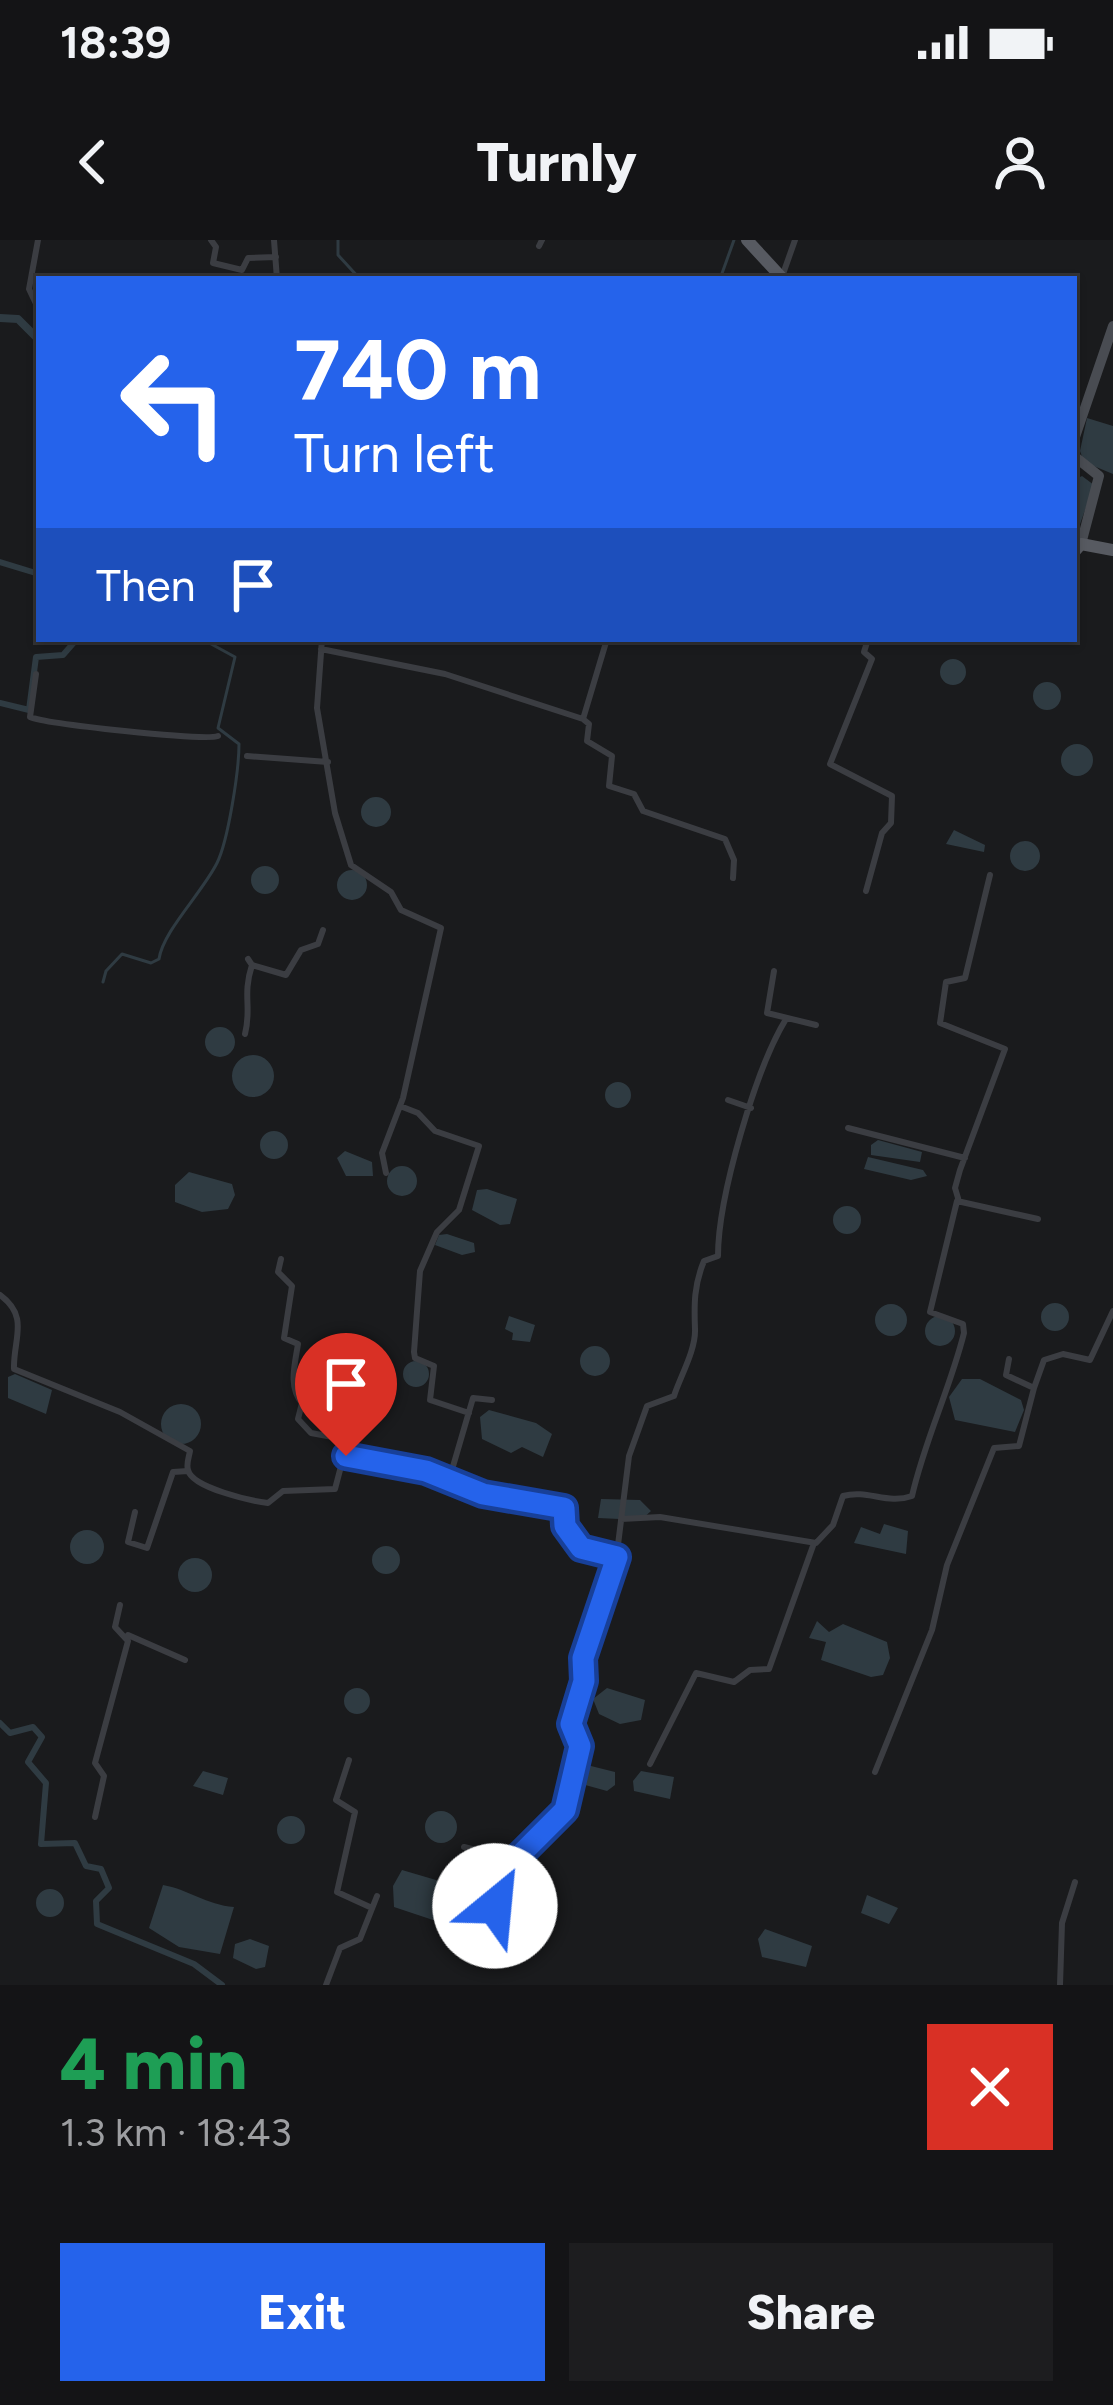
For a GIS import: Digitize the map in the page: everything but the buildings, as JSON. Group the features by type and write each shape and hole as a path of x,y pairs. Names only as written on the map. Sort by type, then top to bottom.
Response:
{"main road":[{"path":"747,240 780,276"},
{"path":"1077,548 1113,550"}],"street":[{"path":"36,305 29,293 38,240"},
{"path":"211,240 216,247 213,263 223,266 242,270 248,258 276,257"},
{"path":"274,240 278,276"},
{"path":"783,276 795,240"},
{"path":"1077,431 1113,326"},
{"path":"1077,458 1099,476 1077,548"},
{"path":"583,718 606,642"},
{"path":"866,891 882,832 891,823 892,796 830,764 872,659 864,652 867,642"},
{"path":"386,1173 382,1153 400,1106 441,928 401,910 391,892 352,865 335,813 317,708 321,644 445,674 583,718 589,724 587,741 612,756 609,786 634,794 644,811 724,839 734,860 733,878"},
{"path":"36,674 30,717 40,721 65,727 100,724 198,741 218,736"},
{"path":"247,756 328,762"},
{"path":"621,1519 661,1516 814,1543 827,1536 843,1496 865,1494 893,1501 912,1496 924,1443 950,1389 964,1333 963,1324 930,1312 959,1199 955,1188 1005,1049 943,1026 940,1012 946,982 964,978 990,875"},
{"path":"245,1034 249,1015 243,992 250,962 286,975 301,950 318,944 322,930"},
{"path":"774,971 766,1010 816,1025"},
{"path":"485,1918 515,1860 565,1810 580,1746 571,1724 584,1681 583,1658 617,1557 629,1456 651,1401 674,1396 689,1352 695,1290 703,1262 718,1256 718,1225 764,1061 786,1019"},
{"path":"728,1100 751,1108"},
{"path":"400,1106 418,1113 435,1131 479,1146 459,1210 437,1232 420,1271 414,1352 415,1358 434,1366 430,1400 470,1413"},
{"path":"848,1128 964,1158"},
{"path":"959,1199 1038,1219"},
{"path":"281,1259 278,1272 292,1286 284,1338 298,1344 292,1372 295,1394 302,1403 298,1419 311,1433 350,1440"},
{"path":"0,1295 15,1307 20,1322 14,1369 120,1412 186,1448 188,1471"},
{"path":"875,1772 932,1630 947,1565 994,1448 1019,1446 1044,1360 1053,1355 1090,1360 1113,1311"},
{"path":"1009,1359 1006,1375 1034,1388"},
{"path":"448,1481 473,1398 492,1400"},
{"path":"135,1511 128,1542 147,1548 173,1472 188,1471 217,1490 268,1503 283,1492 335,1489 358,1402"},
{"path":"346,1456 426,1471 483,1494 564,1508 565,1526 581,1548 617,1557"},
{"path":"650,1764 696,1673 734,1682 750,1670 769,1669 814,1543"},
{"path":"120,1605 115,1628 185,1660"},
{"path":"95,1817 104,1776 95,1762 128,1635"},
{"path":"349,1760 336,1800 355,1812 337,1892 340,1898 372,1908"},
{"path":"464,1846 515,1860"},
{"path":"1060,1985 1062,1923 1075,1882"},
{"path":"326,1985 335,1955 360,1939 376,1895"}],"shaded area":[{"path":"1087,418 1113,426 1113,474 1084,462 1080,451"},
{"path":"1082,476 1094,485 1079,527 1077,526 1077,478"},
{"path":"953,659 966,672 953,685 940,672"},
{"path":"1047,682 1057,686 1061,696 1057,706 1047,710 1037,706 1033,696 1037,686"},
{"path":"1077,744 1088,749 1093,760 1088,771 1077,776 1066,771 1061,760 1066,749"},
{"path":"376,797 387,801 391,812 387,823 376,827 365,823 361,812 365,801"},
{"path":"954,830 985,845 984,852 946,844"},
{"path":"1025,841 1040,856 1025,871 1010,856"},
{"path":"265,866 275,870 279,880 275,890 265,894 255,890 251,880 255,870"},
{"path":"352,870 363,874 367,885 363,896 352,900 341,896 337,885 341,874"},
{"path":"220,1027 231,1031 235,1042 231,1053 220,1057 209,1053 205,1042 209,1031"},
{"path":"253,1055 268,1061 274,1076 268,1091 253,1097 238,1091 232,1076 238,1061"},
{"path":"618,1082 631,1095 618,1108 605,1095"},
{"path":"274,1131 284,1135 288,1145 284,1155 274,1159 264,1155 260,1145 264,1135"},
{"path":"878,1140 922,1152 920,1162 871,1155 871,1145"},
{"path":"345,1151 372,1162 373,1176 346,1176 337,1158"},
{"path":"868,1157 923,1170 927,1176 911,1180 864,1169"},
{"path":"402,1166 417,1181 402,1196 387,1181"},
{"path":"189,1172 232,1184 235,1195 228,1209 202,1212 175,1202 175,1185"},
{"path":"477,1190 517,1199 510,1224 500,1225 472,1210"},
{"path":"847,1206 857,1210 861,1220 857,1230 847,1234 837,1230 833,1220 837,1210"},
{"path":"439,1235 474,1243 475,1252 462,1255 435,1245"},
{"path":"1055,1303 1065,1307 1069,1317 1065,1327 1055,1331 1045,1327 1041,1317 1045,1307"},
{"path":"891,1304 902,1309 907,1320 902,1331 891,1336 880,1331 875,1320 880,1309"},
{"path":"509,1316 535,1325 530,1342 512,1340 513,1333 505,1329"},
{"path":"940,1316 955,1331 940,1346 925,1331"},
{"path":"595,1346 606,1350 610,1361 606,1372 595,1376 584,1372 580,1361 584,1350"},
{"path":"416,1361 429,1374 416,1387 403,1374"},
{"path":"15,1374 52,1390 46,1414 8,1398 8,1377"},
{"path":"962,1379 980,1379 1021,1400 1024,1410 1015,1432 955,1420 949,1397"},
{"path":"181,1404 195,1410 201,1424 195,1438 181,1444 167,1438 161,1424 167,1410"},
{"path":"489,1410 536,1423 552,1434 543,1457 522,1447 511,1453 482,1439 480,1417"},
{"path":"601,1499 640,1500 651,1511 641,1520 598,1518"},
{"path":"884,1524 908,1531 906,1554 854,1543 861,1527 880,1534"},
{"path":"87,1530 99,1535 104,1547 99,1559 87,1564 75,1559 70,1547 75,1535"},
{"path":"386,1546 396,1550 400,1560 396,1570 386,1574 376,1570 372,1560 376,1550"},
{"path":"195,1558 207,1563 212,1575 207,1587 195,1592 183,1587 178,1575 183,1563"},
{"path":"817,1621 829,1632 843,1624 887,1642 890,1658 883,1675 871,1677 821,1660 826,1642 809,1638"},
{"path":"357,1688 370,1701 357,1714 344,1701"},
{"path":"607,1688 645,1700 641,1720 620,1724 599,1714 593,1699"},
{"path":"583,1764 615,1772 615,1785 607,1791 578,1783"},
{"path":"203,1771 228,1778 223,1795 193,1786"},
{"path":"641,1771 674,1777 670,1799 634,1791 633,1781"},
{"path":"441,1811 452,1816 457,1827 452,1838 441,1843 430,1838 425,1827 430,1816"},
{"path":"291,1816 301,1820 305,1830 301,1840 291,1844 281,1840 277,1830 281,1820"},
{"path":"402,1870 453,1885 457,1892 451,1921 442,1923 394,1907 393,1886"},
{"path":"163,1885 234,1907 220,1954 179,1947 149,1928"},
{"path":"50,1889 60,1893 64,1903 60,1913 50,1917 40,1913 36,1903 40,1893"},
{"path":"867,1895 898,1908 889,1924 861,1913"},
{"path":"765,1929 812,1946 806,1967 762,1957 758,1939"},
{"path":"250,1939 269,1946 265,1967 256,1969 233,1958 235,1944"}],"waterway":[{"path":"338,240 338,255 357,276"},
{"path":"721,276 734,240"},
{"path":"0,318 18,319 36,337"},
{"path":"0,562 36,573"},
{"path":"0,703 29,710 36,657 63,655 74,642"},
{"path":"103,982 106,971 122,954 151,963 159,959 168,936 217,863 225,839 239,744 218,728 235,657 208,642"},
{"path":"0,1723 10,1733 33,1727 42,1737 28,1762 46,1783 41,1844 75,1843 86,1866 101,1869 109,1888 96,1901 97,1924 194,1964 222,1985"}],"route":[{"path":"346,1456 426,1471 483,1494 564,1508 565,1526 581,1548 617,1557 607,1594 594,1613 583,1658 584,1681 571,1724 580,1746 565,1810 548,1833 515,1860 495,1906"}]}
